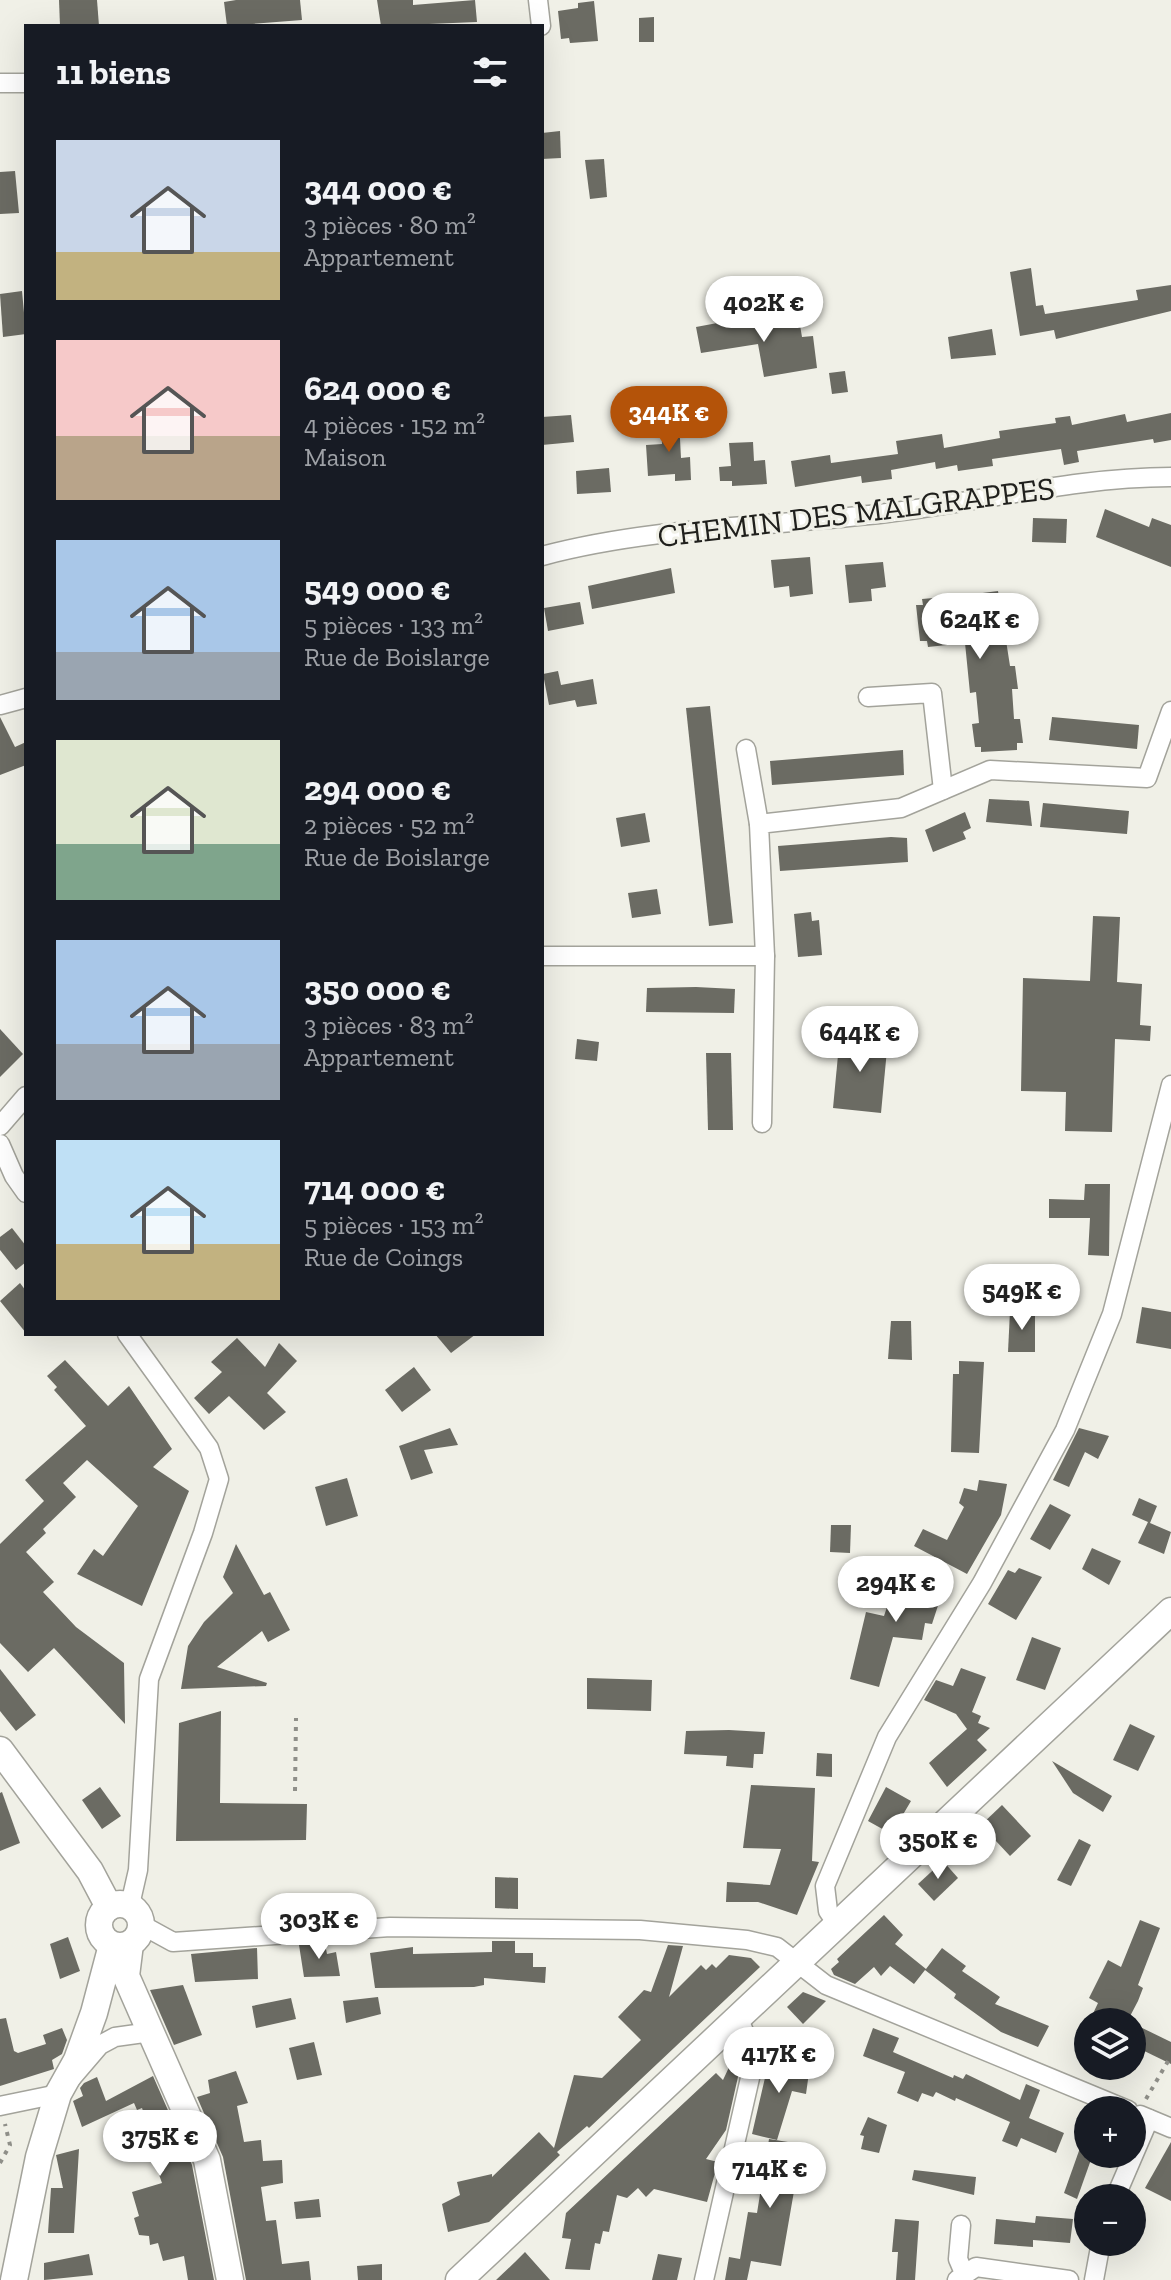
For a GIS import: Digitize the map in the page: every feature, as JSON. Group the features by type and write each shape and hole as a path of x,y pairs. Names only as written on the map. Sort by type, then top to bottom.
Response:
{"main road":[{"path":"459,2280 1171,1611"},
{"path":"0,1750 90,1871 124,1925 126,1976 207,2160 230,2280"},
{"path":"14,2280 39,2157 58,2094 86,2036 124,1925"}],"street":[{"path":"538,0 541,24"},
{"path":"0,83 24,83"},
{"name":"CHEMIN DES MALGRAPPES","path":"544,556 716,526 885,514 1101,482 1171,477"},
{"path":"868,697 932,693 943,790"},
{"path":"0,705 24,699"},
{"path":"759,824 901,808 990,770 1147,778 1171,711"},
{"path":"746,749 759,824 765,956 762,1123"},
{"path":"544,956 765,956"},
{"path":"837,1924 828,1911 825,1886 887,1737 1033,1494 1065,1430 1106,1329 1130,1253 1171,1085"},
{"path":"0,1126 24,1098"},
{"path":"0,1144 24,1190"},
{"path":"128,1336 209,1448 219,1479 203,1533 149,1679 138,1870 124,1925 173,1942 390,1927 640,1930 747,1940 777,1947 826,1985 1094,2096"},
{"path":"704,2280 755,2056 739,2020"},
{"path":"1,2106 58,2094 100,2045 115,2037 151,2032"},
{"path":"1146,2118 1171,2128"},
{"path":"961,2225 960,2276 976,2267 1069,2280"},
{"path":"1094,2280 1098,2256"}],"path":[{"path":"295,1791 296,1718"},
{"path":"1146,2099 1171,2056"},
{"path":"0,2163 10,2145 1,2106"}],"building":[{"path":"59,0 97,0 99,24 60,24"},
{"path":"300,0 302,20 227,24 224,2"},
{"path":"377,0 413,0 413,5 475,0 477,22 381,24"},
{"path":"594,1 598,41 570,43 569,38 561,39 558,11 578,8 578,3"},
{"path":"654,17 654,42 639,42 639,18"},
{"path":"560,131 561,158 544,159 544,133"},
{"path":"604,159 607,197 590,199 585,160"},
{"path":"15,171 19,213 0,214 0,172"},
{"path":"1031,268 1036,306 1043,305 1045,314 1138,300 1136,290 1171,285 1171,311 1056,339 1054,330 1020,336 1010,272"},
{"path":"22,291 24,334 3,337 0,294"},
{"path":"799,319 802,337 813,336 817,368 764,377 758,344 701,353 696,327 728,321 729,327 744,324 744,328"},
{"path":"992,329 996,355 951,359 948,337"},
{"path":"845,371 848,392 832,394 829,373"},
{"path":"1171,413 1171,440 1154,443 1153,439 1077,451 1079,462 1064,465 1061,449 992,459 993,466 958,471 957,465 936,469 935,462 891,470 892,479 862,483 861,476 795,487 791,461 830,455 831,463 898,454 896,441 942,434 944,448 1000,438 999,431 1056,423 1055,418 1070,416 1072,425 1125,414 1127,422"},
{"path":"571,415 574,442 544,445 544,417"},
{"path":"679,420 681,458 690,457 691,480 675,481 675,474 648,476 646,445 662,444 661,421"},
{"path":"753,442 754,461 765,460 767,484 732,486 732,481 720,481 719,467 731,466 729,443"},
{"path":"609,468 611,492 577,494 576,471"},
{"path":"1105,509 1149,527 1152,518 1171,525 1171,567 1096,537"},
{"path":"1033,518 1067,519 1066,543 1032,542"},
{"path":"810,557 813,594 790,597 789,586 774,588 771,560"},
{"path":"883,562 886,587 871,589 872,601 849,603 845,565"},
{"path":"671,568 675,593 592,609 588,586"},
{"path":"998,591 999,597 1006,597 1010,633 1005,634 1010,666 1015,666 1018,689 1012,689 1014,719 1020,719 1023,743 1017,743 1017,750 981,752 981,747 975,747 972,724 979,723 976,692 970,693 965,643 928,647 927,641 920,641 916,605 923,605 922,599 945,597 946,602 961,601 976,599 975,594"},
{"path":"580,602 584,624 548,631 544,608"},
{"path":"558,671 561,685 593,679 597,704 577,707 575,700 549,705 544,674"},
{"path":"710,706 733,923 709,926 686,708"},
{"path":"0,717 15,747 24,743 24,766 0,775"},
{"path":"1052,717 1139,725 1137,749 1049,740"},
{"path":"903,750 904,775 772,785 770,761"},
{"path":"989,799 1029,801 1032,826 986,822"},
{"path":"1043,803 1129,811 1127,834 1040,827"},
{"path":"965,812 971,828 963,832 966,839 933,852 925,830"},
{"path":"645,813 650,842 621,847 616,818"},
{"path":"907,838 908,862 780,871 778,846"},
{"path":"657,889 661,914 632,918 628,893"},
{"path":"811,912 812,921 819,920 822,955 798,957 794,914"},
{"path":"1093,916 1120,917 1117,982 1142,984 1140,1025 1151,1026 1150,1041 1115,1039 1112,1132 1065,1131 1066,1092 1021,1091 1023,978 1090,981"},
{"path":"647,988 735,989 734,1013 646,1012"},
{"path":"0,1029 23,1054 0,1077"},
{"path":"840,1034 888,1039 881,1113 833,1108"},
{"path":"577,1039 599,1042 597,1061 575,1059"},
{"path":"706,1053 731,1053 733,1130 708,1130"},
{"path":"1085,1184 1110,1184 1109,1256 1088,1255 1090,1218 1049,1218 1049,1199 1084,1200"},
{"path":"12,1228 24,1243 24,1264 16,1270 0,1250 0,1237"},
{"path":"20,1283 24,1288 24,1331 0,1301"},
{"path":"1142,1307 1171,1312 1171,1349 1136,1343"},
{"path":"1010,1311 1035,1312 1035,1352 1008,1352"},
{"path":"891,1321 911,1321 912,1360 888,1359"},
{"path":"437,1336 473,1336 451,1353"},
{"path":"237,1338 265,1367 279,1343 297,1361 267,1393 286,1412 264,1430 229,1396 209,1414 194,1398 222,1372 211,1362"},
{"path":"65,1360 108,1406 129,1386 172,1449 153,1467 189,1491 142,1606 77,1574 94,1549 103,1556 138,1506 87,1460 63,1483 76,1497 43,1529 46,1533 26,1552 54,1582 43,1592 76,1627 124,1663 125,1724 54,1648 28,1672 0,1643 0,1544 44,1501 25,1480 86,1426 54,1390 57,1387 47,1376"},
{"path":"959,1361 984,1362 979,1453 951,1452 953,1374 959,1374"},
{"path":"414,1367 431,1390 402,1412 385,1390"},
{"path":"450,1428 458,1445 424,1450 433,1473 411,1480 399,1446"},
{"path":"1079,1428 1109,1436 1098,1459 1085,1452 1069,1487 1053,1480"},
{"path":"347,1478 358,1516 326,1526 315,1487"},
{"path":"979,1480 1007,1484 1001,1515 967,1574 914,1546 923,1529 947,1540 964,1507 959,1503 964,1488 977,1491"},
{"path":"1139,1498 1157,1506 1150,1523 1171,1532 1164,1554 1138,1543 1148,1522 1132,1515"},
{"path":"1050,1504 1071,1515 1050,1550 1030,1539"},
{"path":"831,1525 851,1525 850,1553 830,1552"},
{"path":"236,1544 264,1595 270,1592 290,1630 268,1642 262,1631 217,1667 267,1683 266,1686 181,1689 188,1646 204,1622 233,1593 223,1577"},
{"path":"1092,1548 1121,1561 1109,1585 1082,1569"},
{"path":"1019,1568 1042,1577 1016,1620 988,1604 1008,1570 1015,1573"},
{"path":"904,1570 946,1581 932,1624 925,1623 922,1640 893,1637 879,1687 850,1679 866,1612 884,1616 895,1583 899,1583"},
{"path":"1032,1637 1061,1648 1045,1690 1016,1680"},
{"path":"961,1668 986,1677 972,1712 981,1716 978,1723 990,1728 977,1740 987,1750 947,1787 929,1763 967,1729 956,1714 924,1700 936,1680 953,1686"},
{"path":"0,1669 36,1715 16,1731 0,1711"},
{"path":"587,1678 652,1680 651,1711 587,1709"},
{"path":"221,1711 220,1803 307,1804 306,1840 176,1841 179,1723"},
{"path":"1130,1724 1155,1736 1138,1771 1113,1760"},
{"path":"686,1731 765,1732 763,1754 754,1754 753,1768 726,1766 727,1756 684,1754"},
{"path":"817,1753 832,1754 832,1777 816,1776"},
{"path":"1052,1761 1112,1796 1103,1812 1073,1793"},
{"path":"751,1785 815,1788 812,1861 819,1862 797,1915 758,1902 726,1902 727,1882 770,1885 781,1849 743,1848"},
{"path":"100,1787 121,1816 102,1829 82,1800"},
{"path":"886,1787 911,1801 898,1823 892,1820 886,1831 868,1821"},
{"path":"0,1793 20,1843 0,1851"},
{"path":"1002,1805 1031,1836 1010,1856 981,1825"},
{"path":"1079,1839 1091,1845 1071,1886 1057,1880"},
{"path":"943,1861 958,1878 934,1901 918,1884"},
{"path":"495,1877 518,1878 518,1909 495,1908"},
{"path":"884,1915 903,1935 895,1944 926,1969 942,1948 966,1966 962,1971 1000,1997 995,2004 1049,2026 1038,2047 1001,2032 954,1998 956,1994 925,1970 914,1984 890,1966 881,1976 874,1967 855,1984 834,1975 831,1969 839,1962 837,1959"},
{"path":"1140,1920 1160,1928 1138,1985 1143,1988 1134,2008 1096,2008 1098,2003 1089,1998 1108,1960 1121,1967"},
{"path":"68,1937 80,1971 60,1979 50,1944"},
{"path":"492,1941 515,1941 515,1953 533,1953 533,1967 546,1967 545,1983 484,1978 484,1985 474,1987 375,1988 370,1953 413,1947 413,1954 492,1952"},
{"path":"325,1944 327,1954 336,1952 340,1976 304,1977 299,1945"},
{"path":"668,1945 683,1946 669,1997 701,1965 706,1970 712,1964 716,1968 729,1955 751,1958 760,1967 589,2128 587,2126 557,2152 560,2155 489,2222 448,2232 442,2204 460,2195 457,2182 492,2174 492,2177 539,2132 554,2148 574,2075 602,2078 641,2040 618,2017 644,1990 651,1992"},
{"path":"257,1948 258,1979 195,1982 191,1954"},
{"path":"183,1985 202,2035 174,2045 150,1990"},
{"path":"803,1992 826,2001 803,2024 787,2007"},
{"path":"378,1997 381,2014 346,2023 343,2001"},
{"path":"291,1998 296,2019 256,2028 252,2006"},
{"path":"6,2018 14,2051 18,2053 46,2044 43,2035 62,2028 67,2040 62,2054 52,2060 54,2069 0,2086 0,2019"},
{"path":"873,2028 899,2038 893,2052 953,2078 954,2075 963,2079 966,2074 1020,2100 1026,2084 1040,2090 1029,2118 1064,2133 1056,2153 1021,2138 1017,2147 1002,2141 1010,2122 956,2098 955,2101 936,2092 933,2097 922,2093 918,2102 897,2093 905,2072 863,2056"},
{"path":"1146,2030 1171,2042 1171,2064 1146,2052"},
{"path":"314,2042 322,2075 297,2080 289,2048"},
{"path":"770,2056 810,2065 806,2094 792,2091 777,2140 752,2134"},
{"path":"731,2063 740,2068 726,2130 706,2159 718,2162 707,2202 654,2189 646,2197 638,2188 627,2198 617,2195 609,2232 603,2231 600,2244 595,2243 590,2270 565,2269 571,2239 562,2238 566,2213 716,2073 723,2080"},
{"path":"236,2071 248,2103 237,2106 244,2142 261,2140 263,2161 282,2160 283,2183 261,2187 266,2221 276,2220 282,2264 309,2261 311,2280 246,2280 223,2157 197,2097 210,2093 208,2080"},
{"path":"153,2076 192,2165 214,2280 188,2280 184,2256 163,2261 158,2243 150,2245 149,2236 139,2235 134,2218 139,2216 132,2192 162,2183 158,2172 164,2171 142,2108 137,2110 134,2103 82,2127 73,2101 83,2096 80,2088 84,2083 97,2077 106,2101"},
{"path":"868,2117 887,2125 879,2153 861,2149 864,2136 860,2135"},
{"path":"769,2139 807,2145 802,2175 797,2174 781,2266 751,2261 747,2280 725,2280 729,2257 740,2259 748,2212 757,2213"},
{"path":"1171,2142 1171,2201 1146,2186"},
{"path":"79,2149 74,2233 48,2233 51,2188 63,2188 56,2155"},
{"path":"1074,2165 1074,2168 1088,2168 1082,2184 1074,2184 1074,2198 1064,2193"},
{"path":"914,2170 976,2177 974,2195 912,2180"},
{"path":"319,2199 321,2217 296,2219 294,2202"},
{"path":"1036,2216 1073,2219 1070,2243 1033,2240 1033,2247 994,2244 996,2219 1035,2223"},
{"path":"895,2219 919,2221 915,2280 896,2280 898,2252 892,2252"},
{"path":"525,2252 550,2280 496,2280 515,2262"},
{"path":"89,2254 93,2275 44,2280 44,2263"},
{"path":"658,2254 682,2258 677,2280 652,2280"},
{"path":"382,2264 382,2280 358,2280 357,2266"}]}
